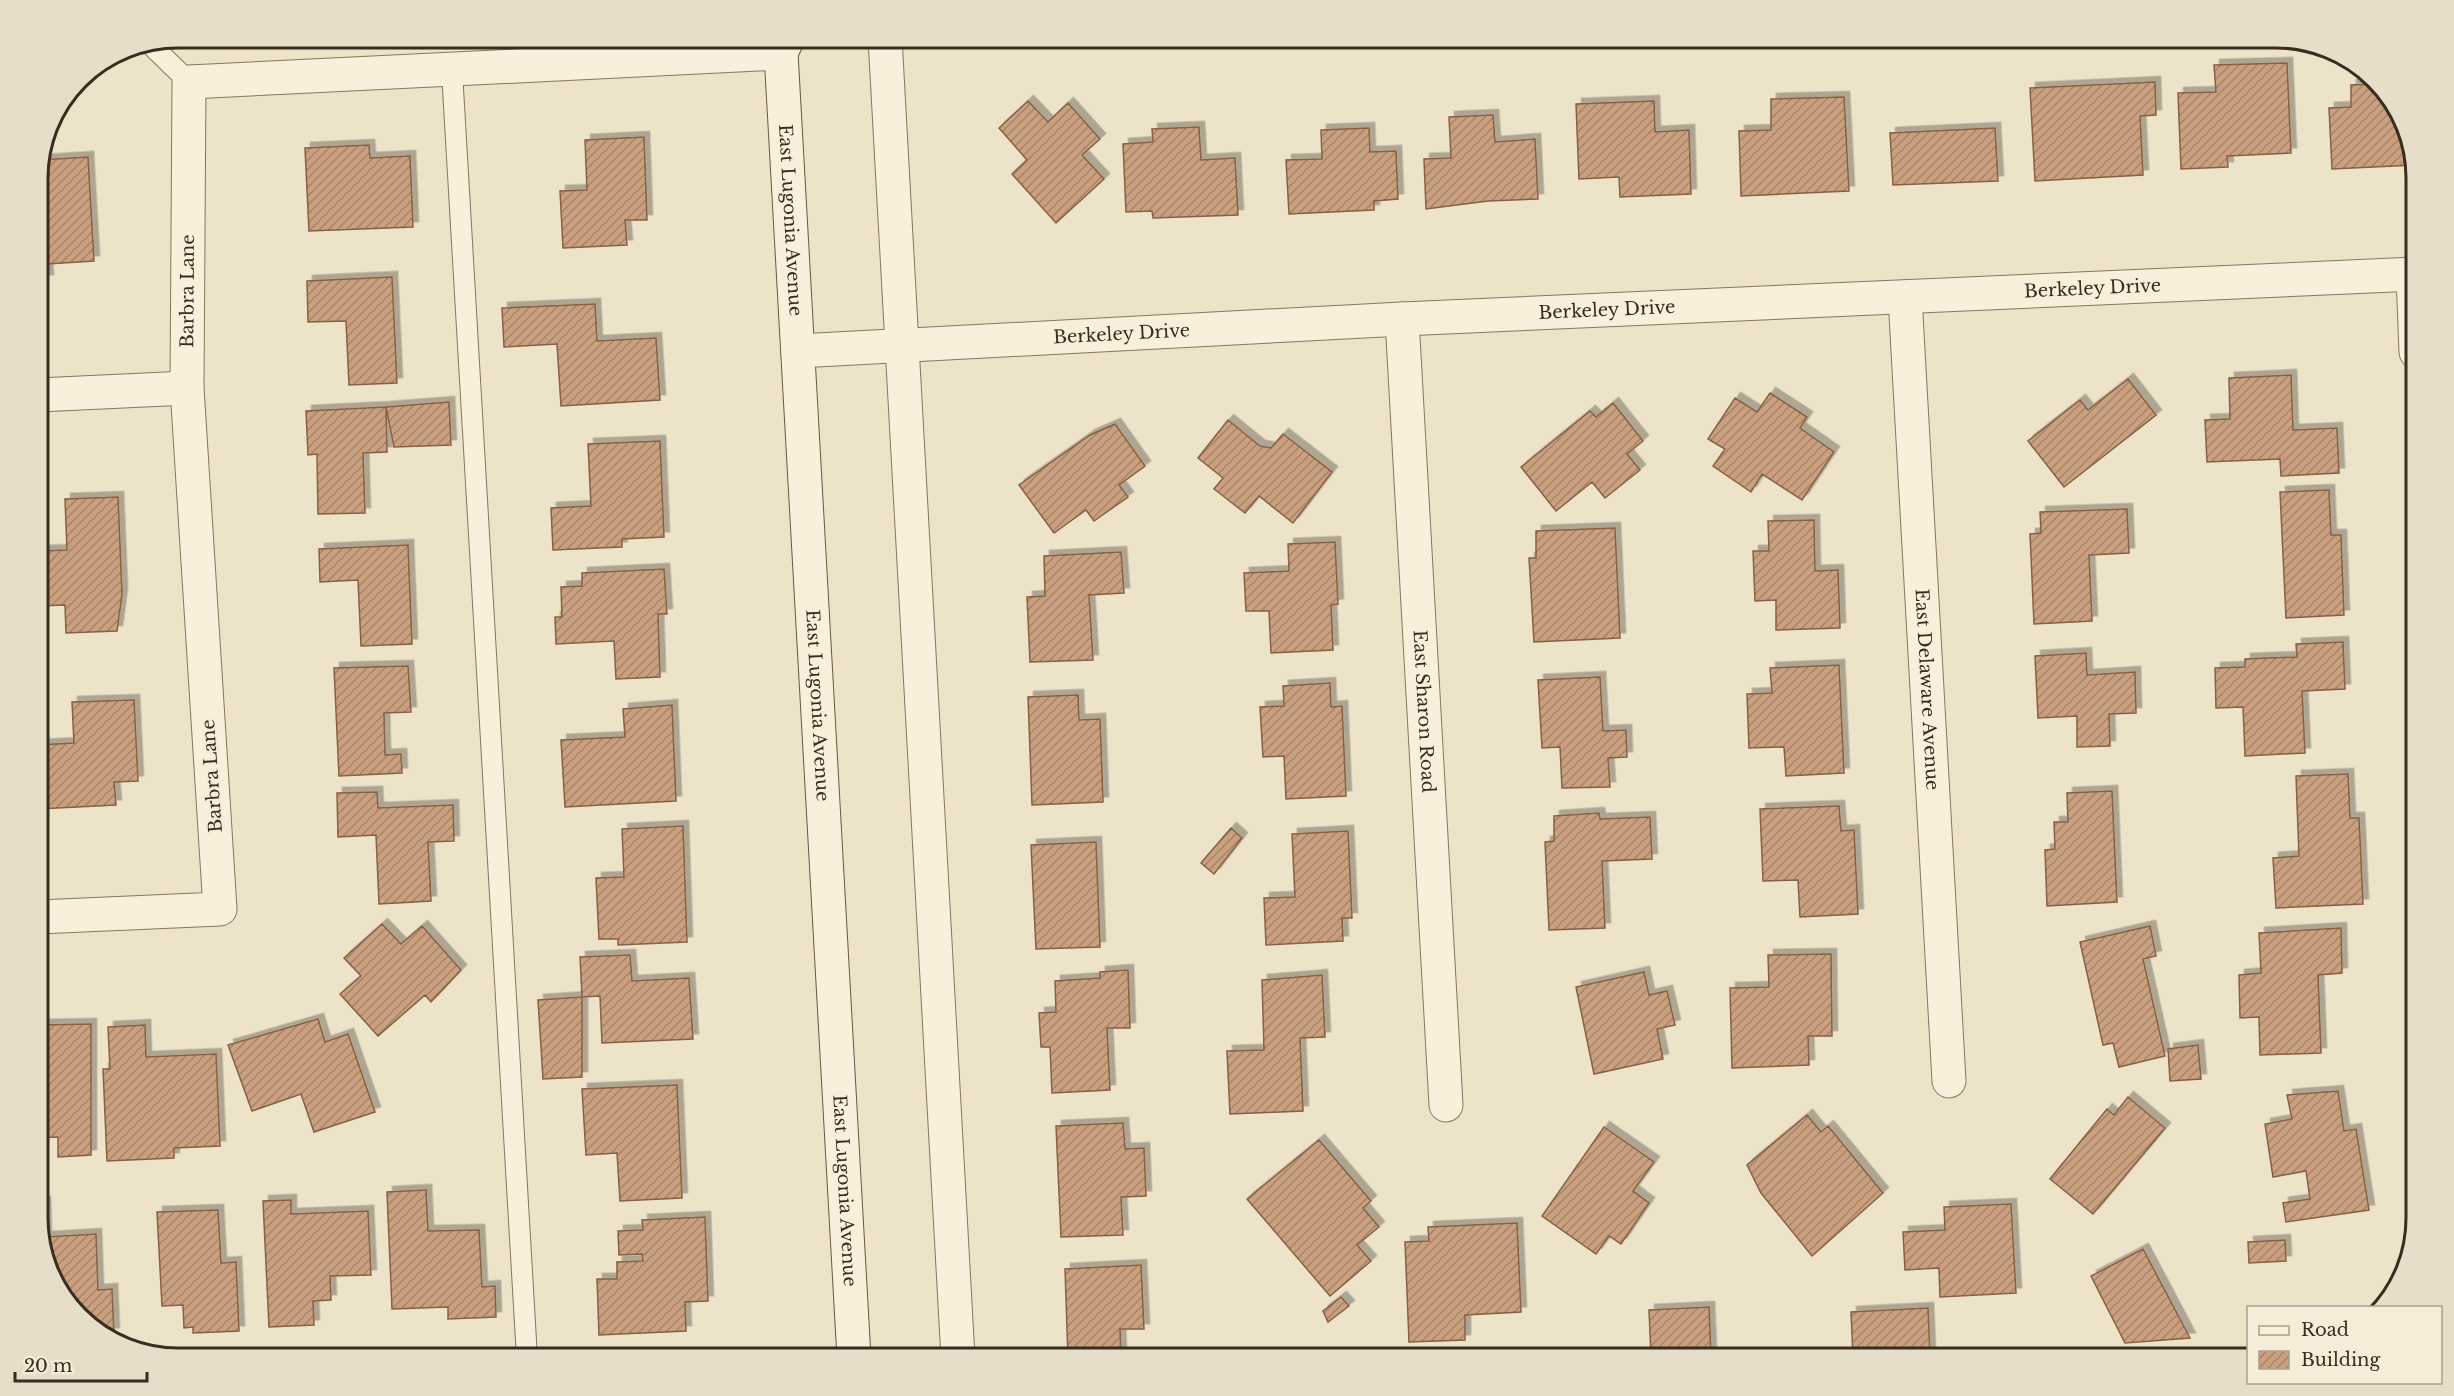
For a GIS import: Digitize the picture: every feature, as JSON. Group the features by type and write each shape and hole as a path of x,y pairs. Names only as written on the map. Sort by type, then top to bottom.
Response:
{"street":[{"path":"189,82 452,71 721,48"},
{"name":"East Lugonia Avenue","path":"779,48 853,1348"},
{"path":"886,48 957,1348"},
{"name":"Barbra Lane","path":"48,917 220,909 187,388 189,82"},
{"name":"Berkeley Drive","path":"798,351 1402,319 2406,274"},
{"name":"East Delaware Avenue","path":"1905,297 1949,1081"},
{"name":"East Sharon Road","path":"1402,319 1446,1105"},
{"path":"48,395 187,388"}],"lane":[{"path":"156,50 189,82"},
{"path":"452,71 526,1348"}],"building":[{"path":"2287,63 2291,153 2227,156 2228,167 2181,169 2178,93 2216,92 2214,65"},
{"path":"2155,82 2156,115 2140,116 2143,175 2035,181 2030,88"},
{"path":"2366,84 2389,113 2402,144 2406,165 2332,169 2329,108 2351,107 2351,85"},
{"path":"1844,97 1849,191 1741,196 1739,131 1771,130 1771,99"},
{"path":"1028,101 1048,122 1068,103 1100,139 1082,155 1104,179 1056,223 1012,174 1027,160 999,128"},
{"path":"1654,101 1655,132 1689,130 1691,194 1620,197 1619,177 1579,179 1576,104"},
{"path":"1493,115 1495,142 1535,139 1538,199 1488,201 1426,209 1424,159 1451,158 1449,117"},
{"path":"1199,127 1201,160 1235,158 1238,215 1153,218 1152,211 1126,212 1123,144 1153,142 1152,129"},
{"path":"1369,128 1370,152 1396,151 1398,199 1374,201 1374,210 1289,214 1286,160 1322,159 1321,130"},
{"path":"1995,128 1998,181 1893,185 1890,133"},
{"path":"644,137 647,220 625,220 627,245 563,248 560,191 587,190 585,140"},
{"path":"369,145 370,158 410,156 413,227 309,231 305,148"},
{"path":"88,157 94,261 48,264 49,159"},
{"path":"392,277 397,383 349,385 346,321 308,322 307,281"},
{"path":"595,304 597,341 656,338 660,400 561,406 557,344 504,347 502,308"},
{"path":"2291,375 2293,430 2337,428 2339,473 2281,476 2280,459 2207,462 2205,420 2230,419 2229,378"},
{"path":"2128,379 2156,415 2064,487 2028,441 2080,400 2088,410"},
{"path":"1770,393 1807,417 1800,428 1834,452 1802,500 1762,474 1751,492 1713,466 1725,449 1708,439 1735,398 1757,412"},
{"path":"449,402 451,445 394,447 386,407"},
{"path":"1613,403 1643,441 1627,454 1640,470 1605,498 1592,482 1556,511 1521,467 1590,411 1596,417"},
{"path":"386,407 387,452 363,453 365,513 318,514 317,454 308,455 306,411"},
{"path":"1228,420 1260,446 1271,448 1283,434 1332,472 1293,523 1259,496 1245,513 1214,489 1223,478 1198,458"},
{"path":"1115,424 1145,466 1119,485 1128,497 1094,521 1086,510 1054,533 1019,485 1090,435"},
{"path":"660,441 664,537 622,539 622,547 553,550 551,508 591,506 588,444"},
{"path":"2329,490 2331,535 2341,535 2344,615 2286,618 2280,492"},
{"path":"118,497 122,594 117,631 66,633 65,605 48,606 48,551 67,550 65,499"},
{"path":"2127,509 2129,553 2089,555 2092,621 2034,624 2030,534 2041,533 2040,512"},
{"path":"1814,520 1815,571 1838,570 1840,628 1776,630 1776,600 1755,601 1753,551 1769,551 1768,521"},
{"path":"1615,528 1620,638 1534,642 1529,558 1536,558 1536,531"},
{"path":"1335,542 1338,604 1331,605 1333,650 1271,653 1269,611 1246,611 1244,573 1289,571 1288,544"},
{"path":"408,545 412,644 361,646 358,580 320,582 319,549"},
{"path":"1121,552 1124,593 1089,595 1093,660 1030,662 1027,597 1045,596 1044,556"},
{"path":"664,569 667,614 658,614 660,677 616,679 614,641 556,644 555,617 562,617 561,587 582,586 582,573"},
{"path":"2343,642 2345,689 2302,691 2305,753 2245,756 2243,707 2216,708 2215,668 2245,667 2245,659 2297,657 2296,644"},
{"path":"2086,653 2087,675 2135,672 2136,713 2109,714 2110,746 2077,747 2077,716 2038,718 2035,656"},
{"path":"1839,665 1844,773 1786,776 1784,747 1749,748 1747,694 1772,693 1770,668"},
{"path":"408,666 411,712 384,713 385,755 401,754 402,773 339,776 334,668"},
{"path":"1600,677 1603,731 1626,730 1627,757 1608,758 1610,787 1562,788 1560,747 1542,748 1538,680"},
{"path":"1330,683 1331,707 1342,706 1346,796 1286,799 1284,756 1263,757 1260,707 1284,706 1283,686"},
{"path":"1078,695 1079,720 1100,719 1103,802 1032,805 1028,697"},
{"path":"134,700 138,781 114,782 116,805 48,808 48,744 74,743 72,702"},
{"path":"672,705 676,801 565,807 561,740 625,737 623,709"},
{"path":"2348,774 2350,818 2359,818 2363,904 2276,908 2273,858 2299,856 2296,776"},
{"path":"2112,791 2117,902 2047,906 2045,850 2055,849 2054,822 2068,822 2067,793"},
{"path":"377,792 378,808 453,805 454,841 428,842 431,901 379,904 376,835 338,837 337,793"},
{"path":"1839,806 1841,831 1854,830 1858,914 1800,917 1798,880 1763,881 1760,809"},
{"path":"1599,813 1600,819 1650,817 1652,859 1602,861 1605,928 1549,930 1545,842 1554,841 1554,816"},
{"path":"683,826 687,942 618,945 618,939 599,939 596,878 624,877 622,829"},
{"path":"1231,828 1242,838 1214,874 1201,863"},
{"path":"1348,831 1352,918 1342,918 1343,941 1266,945 1264,898 1295,897 1292,834"},
{"path":"1096,842 1100,947 1036,949 1031,845"},
{"path":"382,924 401,944 422,926 461,970 431,1002 425,995 378,1036 340,994 361,976 344,958"},
{"path":"2150,926 2156,956 2143,959 2165,1056 2119,1067 2113,1043 2103,1045 2080,942"},
{"path":"2341,928 2342,973 2318,975 2321,1053 2260,1055 2259,1017 2240,1018 2239,975 2261,973 2259,933"},
{"path":"1831,954 1832,1036 1808,1036 1809,1065 1732,1068 1730,988 1769,987 1768,955"},
{"path":"630,955 632,981 689,978 693,1039 602,1043 600,996 582,997 580,957"},
{"path":"1128,970 1130,1028 1107,1028 1110,1090 1052,1093 1050,1047 1041,1047 1039,1013 1056,1012 1055,981 1100,978 1100,972"},
{"path":"1644,972 1649,995 1667,991 1675,1025 1657,1029 1663,1059 1594,1074 1576,987"},
{"path":"1322,975 1325,1037 1300,1038 1303,1111 1230,1114 1227,1051 1264,1050 1262,980"},
{"path":"582,997 582,1077 543,1079 538,1000"},
{"path":"318,1019 325,1042 348,1034 375,1112 314,1132 301,1094 252,1111 228,1045"},
{"path":"91,1024 91,1155 58,1157 58,1137 48,1138 48,1025"},
{"path":"145,1025 146,1057 216,1054 220,1146 174,1148 174,1158 107,1161 103,1069 110,1069 108,1027"},
{"path":"2198,1045 2201,1079 2170,1081 2168,1049"},
{"path":"677,1085 682,1198 620,1201 617,1153 586,1155 582,1089"},
{"path":"2338,1091 2344,1131 2356,1129 2369,1210 2286,1222 2283,1203 2310,1199 2306,1171 2273,1177 2265,1124 2292,1119 2287,1095"},
{"path":"2128,1097 2165,1128 2093,1214 2050,1179 2107,1109 2114,1115"},
{"path":"1807,1115 1821,1132 1828,1126 1883,1193 1812,1256 1761,1193 1747,1165"},
{"path":"1123,1123 1125,1149 1144,1148 1146,1196 1121,1197 1123,1235 1061,1237 1056,1126"},
{"path":"1604,1127 1654,1162 1633,1191 1649,1203 1621,1244 1609,1236 1596,1254 1542,1216"},
{"path":"1319,1140 1371,1201 1363,1208 1379,1227 1357,1245 1371,1261 1330,1296 1247,1199"},
{"path":"426,1190 428,1231 479,1230 482,1287 495,1286 496,1317 448,1319 448,1307 392,1309 387,1192"},
{"path":"291,1200 291,1214 368,1211 371,1275 330,1276 331,1300 313,1301 314,1325 269,1327 263,1201"},
{"path":"2011,1204 2016,1293 1940,1297 1939,1268 1905,1270 1903,1232 1945,1230 1944,1207"},
{"path":"218,1210 221,1263 236,1262 239,1331 193,1333 193,1327 184,1328 183,1305 162,1306 157,1212"},
{"path":"705,1217 708,1301 685,1302 686,1331 599,1335 597,1279 617,1279 617,1262 643,1261 642,1254 619,1255 618,1231 643,1230 642,1220"},
{"path":"1517,1223 1521,1312 1465,1315 1465,1340 1409,1342 1405,1242 1429,1241 1428,1227"},
{"path":"96,1234 98,1290 112,1289 114,1331 86,1310 61,1275 49,1237"},
{"path":"2285,1240 2286,1261 2249,1263 2248,1242"},
{"path":"2143,1249 2190,1338 2125,1343 2091,1276"},
{"path":"1141,1265 1144,1329 1120,1329 1121,1348 1068,1348 1065,1269"},
{"path":"1341,1297 1349,1306 1328,1322 1323,1311"},
{"path":"1709,1307 1711,1348 1651,1348 1649,1310"},
{"path":"1928,1308 1930,1348 1853,1348 1851,1312"}]}
